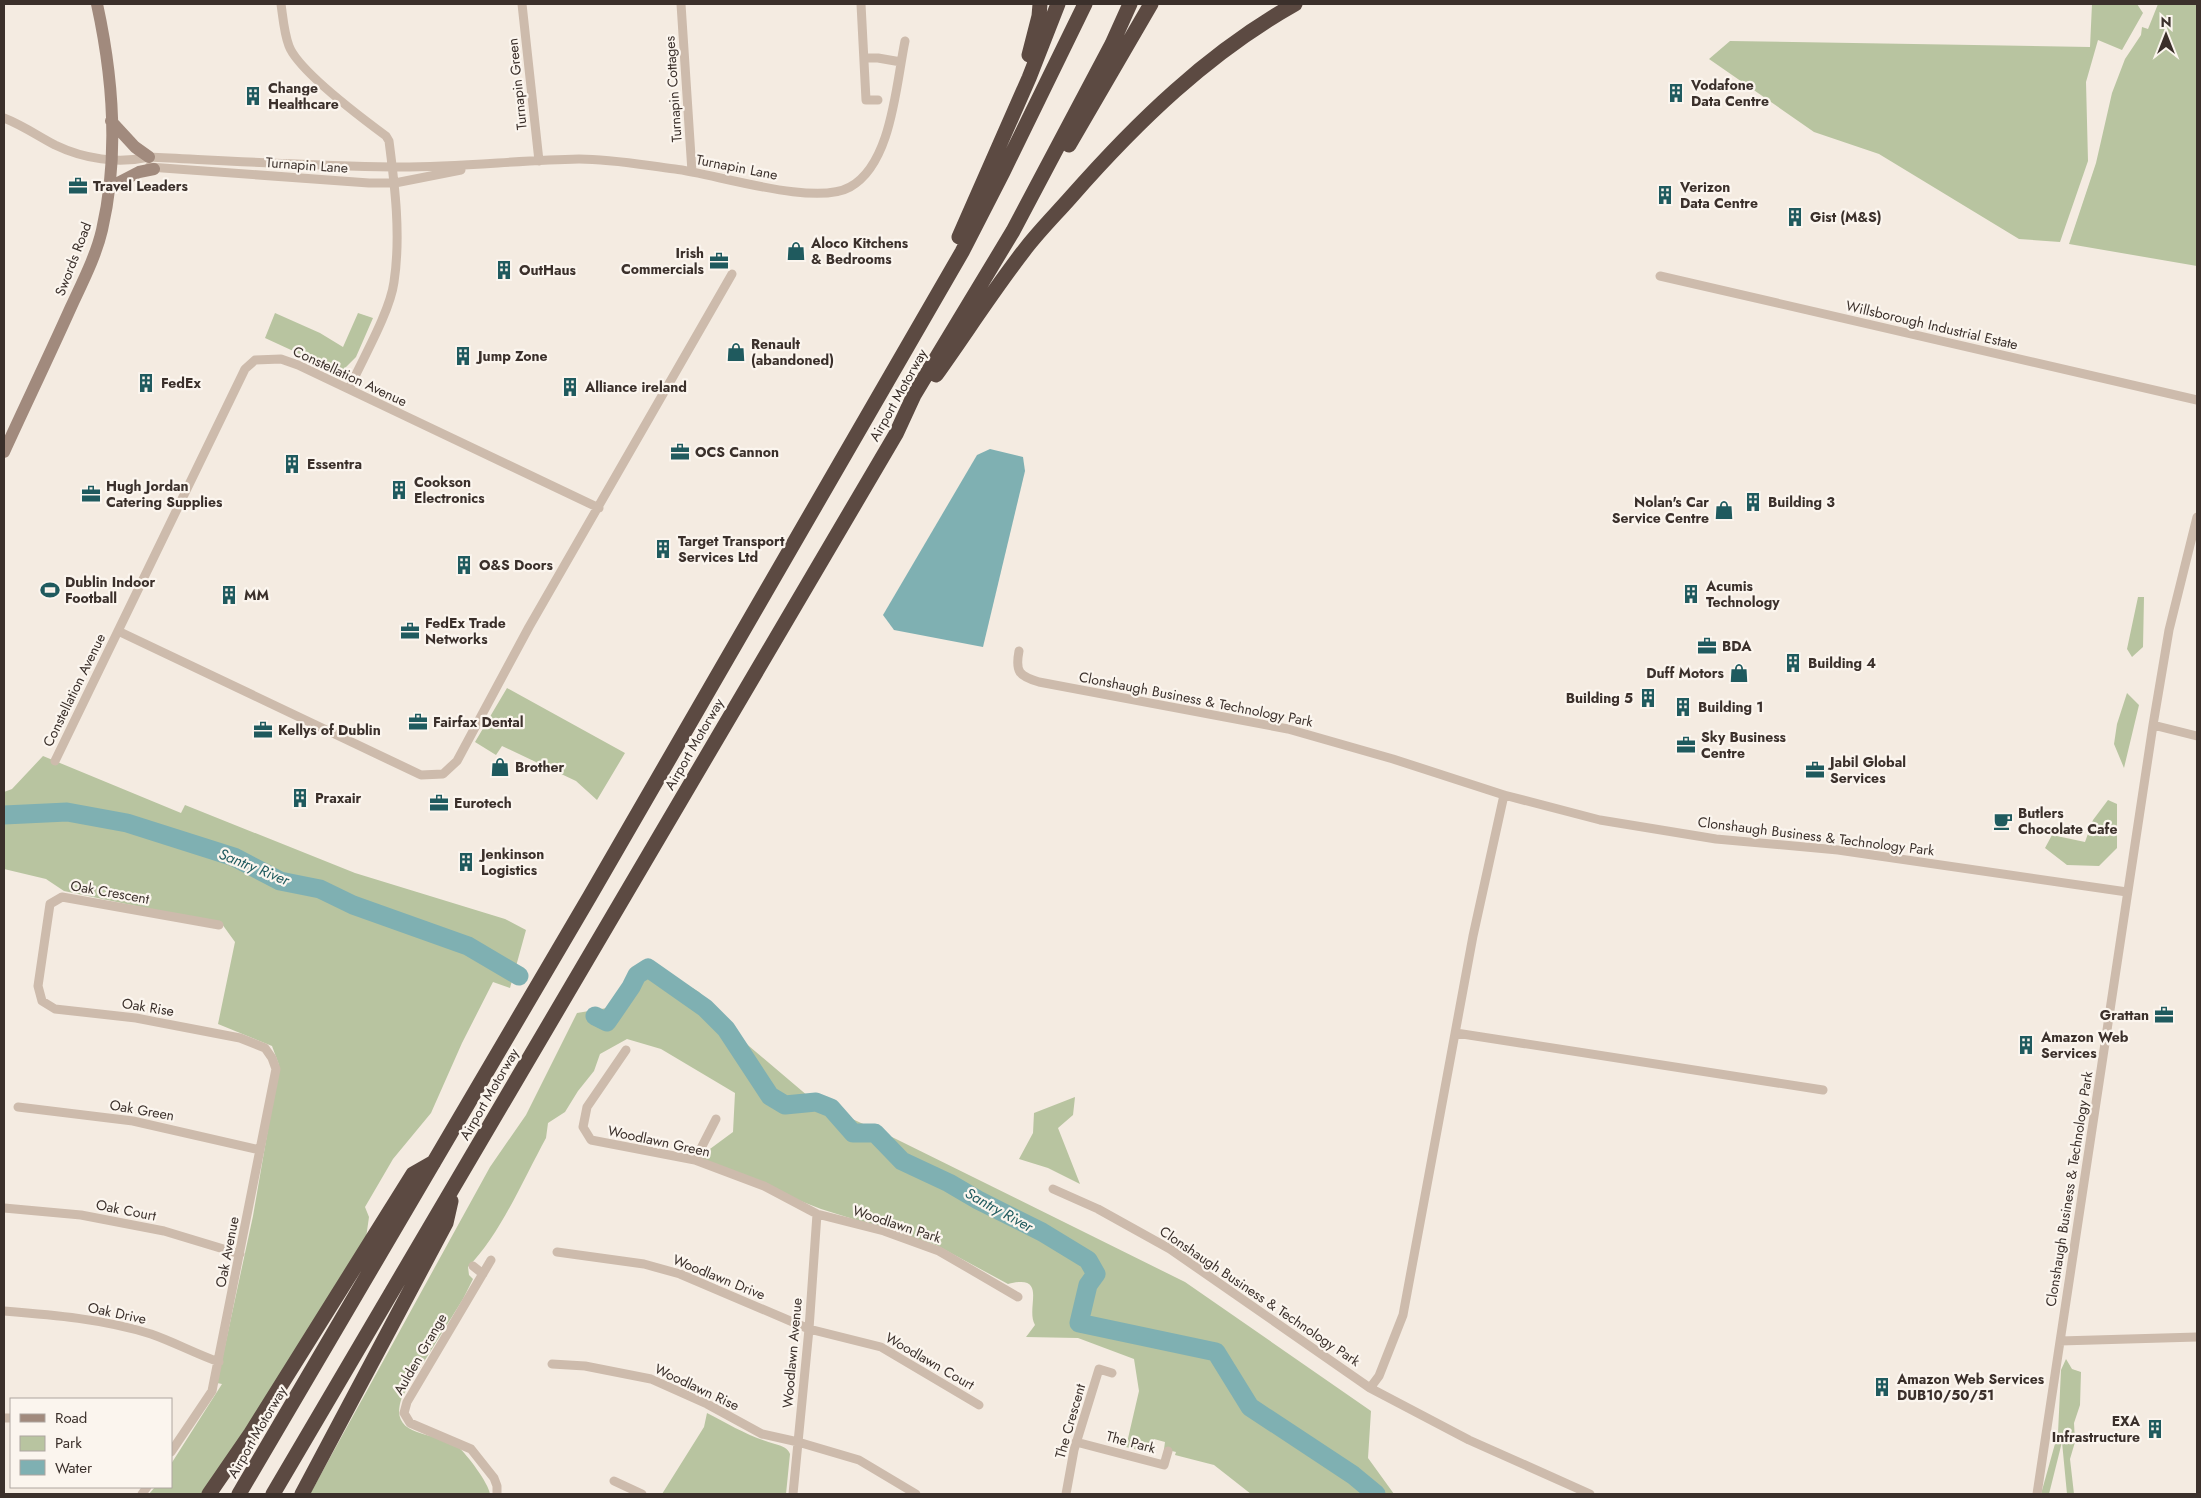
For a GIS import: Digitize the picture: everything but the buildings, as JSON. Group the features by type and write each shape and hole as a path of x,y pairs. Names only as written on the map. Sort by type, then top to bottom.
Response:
{"highway":[{"path":"1012,114 1039,16 1040,4"},
{"path":"890,378 943,274 1029,78 1058,4"},
{"name":"Airport Motorway","path":"239,1494 435,1161 890,378 966,244 1086,4"},
{"name":"Airport Motorway","path":"273,1494 896,434 914,395 1013,231 1112,44 1130,4"},
{"path":"1013,231 1032,207 1068,148 1151,4"},
{"path":"896,434 909,421 934,379 1026,248 1098,166 1180,84 1252,29 1295,4"},
{"path":"209,1494 251,1433 413,1174 435,1161"},
{"path":"302,1494 446,1223 455,1185"}],"main road":[{"name":"Swords Road","path":"4,452 92,260 102,232 110,188 111,120 108,63 98,4"},
{"path":"110,188 152,163 111,120"}],"street":[{"path":"281,4 289,47 297,61 386,136 389,141 395,183 394,284 384,313 349,389"},
{"name":"Turnapin Green","path":"522,4 539,162"},
{"name":"Turnapin Cottages","path":"681,4 692,172"},
{"path":"861,4 866,100 878,100"},
{"name":"Turnapin Lane","path":"152,163 393,168 581,159 692,172 821,194 848,188 861,180 873,165 882,147 890,120 905,41"},
{"path":"864,58 878,58 901,62"},
{"name":"Turnapin Lane","path":"4,118 75,153 92,158 395,183 480,165"},
{"name":"Constellation Avenue","path":"118,631 420,776 442,774 457,761 529,627 732,274"},
{"name":"Willsborough Industrial Estate","path":"1660,276 2197,400"},
{"name":"Constellation Avenue","path":"55,761 245,369 255,360 281,359 349,389 599,508"},
{"name":"Clonshaugh Business & Technology Park","path":"2037,1494 2153,725 2169,630 2197,517"},
{"name":"Clonshaugh Business & Technology Park","path":"1019,651 1016,663 1018,671 1025,678 1288,729 1393,758 1504,795 1600,820 1716,839 1838,850 2127,892"},
{"path":"2153,725 2197,736"},
{"path":"1370,1388 1379,1376 1403,1315 1486,871 1504,795"},
{"name":"Oak Crescent","path":"38,986 50,904 62,897 219,925"},
{"name":"Oak Rise","path":"38,986 42,1001 55,1009 136,1018 209,1031 240,1038 265,1048"},
{"path":"1456,1033 1823,1090"},
{"name":"Oak Avenue","path":"172,1451 212,1391 219,1362 276,1068 265,1048"},
{"name":"Woodlawn Green","path":"626,1050 587,1107 583,1127 591,1140 695,1160 764,1186 817,1214"},
{"name":"Oak Green","path":"18,1107 133,1121 260,1150"},
{"path":"695,1160 716,1119"},
{"name":"Clonshaugh Business & Technology Park","path":"1052,1190 1098,1209 1170,1249 1370,1388 1433,1423 1590,1494"},
{"name":"Oak Court","path":"4,1208 81,1215 164,1231 240,1254"},
{"name":"Woodlawn Park","path":"817,1214 884,1231 939,1251 1018,1297"},
{"name":"Woodlawn Avenue","path":"793,1494 809,1329 817,1214"},
{"name":"Woodlawn Drive","path":"557,1252 644,1264 680,1274 809,1329"},
{"name":"Aulden Grange","path":"491,1260 407,1402 404,1413 410,1423 471,1449 494,1478 497,1494"},
{"path":"473,1266 483,1274"},
{"name":"Oak Drive","path":"4,1311 70,1317 117,1325 153,1335 219,1362"},
{"name":"Woodlawn Court","path":"809,1329 881,1346 979,1405"},
{"path":"2060,1341 2197,1337"},
{"name":"Woodlawn Rise","path":"552,1364 585,1366 651,1379 706,1404 762,1434 798,1442 859,1460 916,1494"},
{"name":"The Crescent","path":"1066,1494 1076,1442 1099,1369 1112,1374"},
{"name":"The Park","path":"1076,1442 1164,1465 1168,1451"},
{"path":"614,1481 642,1494"}],"green space":[{"path":"2092,4 2137,4 2143,13 2122,50 2098,40 2086,82 2088,161 2060,242 2019,239 1879,154 1814,132 1709,59 1730,41 2090,47"},
{"path":"2158,4 2197,4 2197,266 2069,244 2096,163 2112,93 2125,59 2141,35 2142,27 2148,29"},
{"path":"275,313 320,333 343,347 358,313 373,318 356,357 343,370 328,367 265,338"},
{"path":"2138,597 2144,597 2143,647 2132,657 2127,649"},
{"path":"507,688 625,753 597,800 576,781 502,746 496,755 475,742"},
{"path":"2127,693 2139,705 2124,768 2114,744 2117,724"},
{"path":"43,756 181,813 185,805 355,873 505,919 526,930 510,988 493,982 462,1043 431,1113 393,1159 365,1207 369,1217 366,1238 262,1407 203,1494 149,1494 154,1488 172,1488 172,1462 222,1384 217,1383 253,1216 279,1065 272,1046 218,1024 235,942 222,924 64,891 46,879 4,869 4,792 12,789"},
{"path":"2108,800 2117,804 2117,848 2099,866 2067,865 2045,848 2052,835 2085,842 2093,820"},
{"path":"634,968 646,977 672,976 699,992 743,1041 815,1102 894,1138 1185,1282 1371,1411 1368,1458 1394,1494 1251,1494 1214,1465 1175,1455 1176,1452 1164,1449 1165,1442 1154,1439 1152,1445 1139,1450 1126,1447 1139,1391 1134,1359 1078,1338 1026,1337 1035,1325 1032,1310 1032,1288 1028,1283 1008,1284 936,1245 821,1209 695,1160 733,1132 735,1093 661,1049 627,1039 600,1054 594,1071 578,1091 565,1112 548,1123 546,1138 511,1206 491,1239 468,1267 469,1275 473,1279 463,1299 402,1397 399,1411 401,1420 407,1427 458,1447 477,1469 486,1483 490,1494 310,1494 490,1167 526,1115 577,1013 607,1008"},
{"path":"1075,1097 1073,1115 1058,1128 1080,1184 1048,1168 1019,1159 1033,1133 1034,1113"},
{"path":"2066,1359 2072,1369 2081,1372 2080,1405 2074,1423 2075,1442 2070,1459 2074,1494 2067,1494 2062,1442 2049,1494 2041,1494 2058,1433 2061,1370"},
{"path":"707,1413 749,1434 788,1450 790,1454 786,1494 662,1494 704,1427"}],"water":[{"path":"990,449 1023,457 1025,471 983,647 894,630 883,615 977,455"}],"waterway":[{"name":"Santry River","path":"4,815 67,812 127,823 234,857 280,881 320,889 353,905 468,946 519,976"},
{"name":"Santry River","path":"595,1016 607,1022 637,975 648,968 705,1008 726,1029 770,1096 785,1105 816,1102 831,1108 853,1133 875,1133 902,1161 949,1183 978,1200 1042,1232 1088,1260 1096,1274 1088,1285 1079,1323 1216,1352 1250,1407 1353,1475 1376,1494"}],"place":[{"name":"Vodafone Data Centre","path":"1676,93"},
{"name":"Change Healthcare","path":"253,96"},
{"name":"Travel Leaders","path":"78,186"},
{"name":"Verizon Data Centre","path":"1665,195"},
{"name":"Gist (M&S)","path":"1795,217"},
{"name":"Aloco Kitchens & Bedrooms","path":"796,251"},
{"name":"Irish Commercials","path":"719,261"},
{"name":"OutHaus","path":"504,270"},
{"name":"Renault (abandoned)","path":"736,352"},
{"name":"Jump Zone","path":"463,356"},
{"name":"FedEx","path":"146,383"},
{"name":"Alliance ireland","path":"570,387"},
{"name":"OCS Cannon","path":"680,452"},
{"name":"Essentra","path":"292,464"},
{"name":"Cookson Electronics","path":"399,490"},
{"name":"Hugh Jordan Catering Supplies","path":"91,494"},
{"name":"Building 3","path":"1753,502"},
{"name":"Nolan's Car Service Centre","path":"1724,510"},
{"name":"Target Transport Services Ltd","path":"663,549"},
{"name":"O&S Doors","path":"464,565"},
{"name":"Dublin Indoor Football","path":"50,590"},
{"name":"Acumis Technology","path":"1691,594"},
{"name":"MM","path":"229,595"},
{"name":"FedEx Trade Networks","path":"410,631"},
{"name":"BDA","path":"1707,646"},
{"name":"Building 4","path":"1793,663"},
{"name":"Duff Motors","path":"1739,673"},
{"name":"Building 5","path":"1648,698"},
{"name":"Building 1","path":"1683,707"},
{"name":"Fairfax Dental","path":"418,722"},
{"name":"Kellys of Dublin","path":"263,730"},
{"name":"Sky Business Centre","path":"1686,745"},
{"name":"Brother","path":"500,767"},
{"name":"Jabil Global Services","path":"1815,770"},
{"name":"Praxair","path":"300,798"},
{"name":"Eurotech","path":"439,803"},
{"name":"Butlers Chocolate Cafe","path":"2003,821"},
{"name":"Jenkinson Logistics","path":"466,862"},
{"name":"Grattan","path":"2164,1015"},
{"name":"Amazon Web Services","path":"2026,1045"},
{"name":"Amazon Web Services DUB10/50/51","path":"1882,1387"},
{"name":"EXA Infrastructure","path":"2155,1429"}]}
